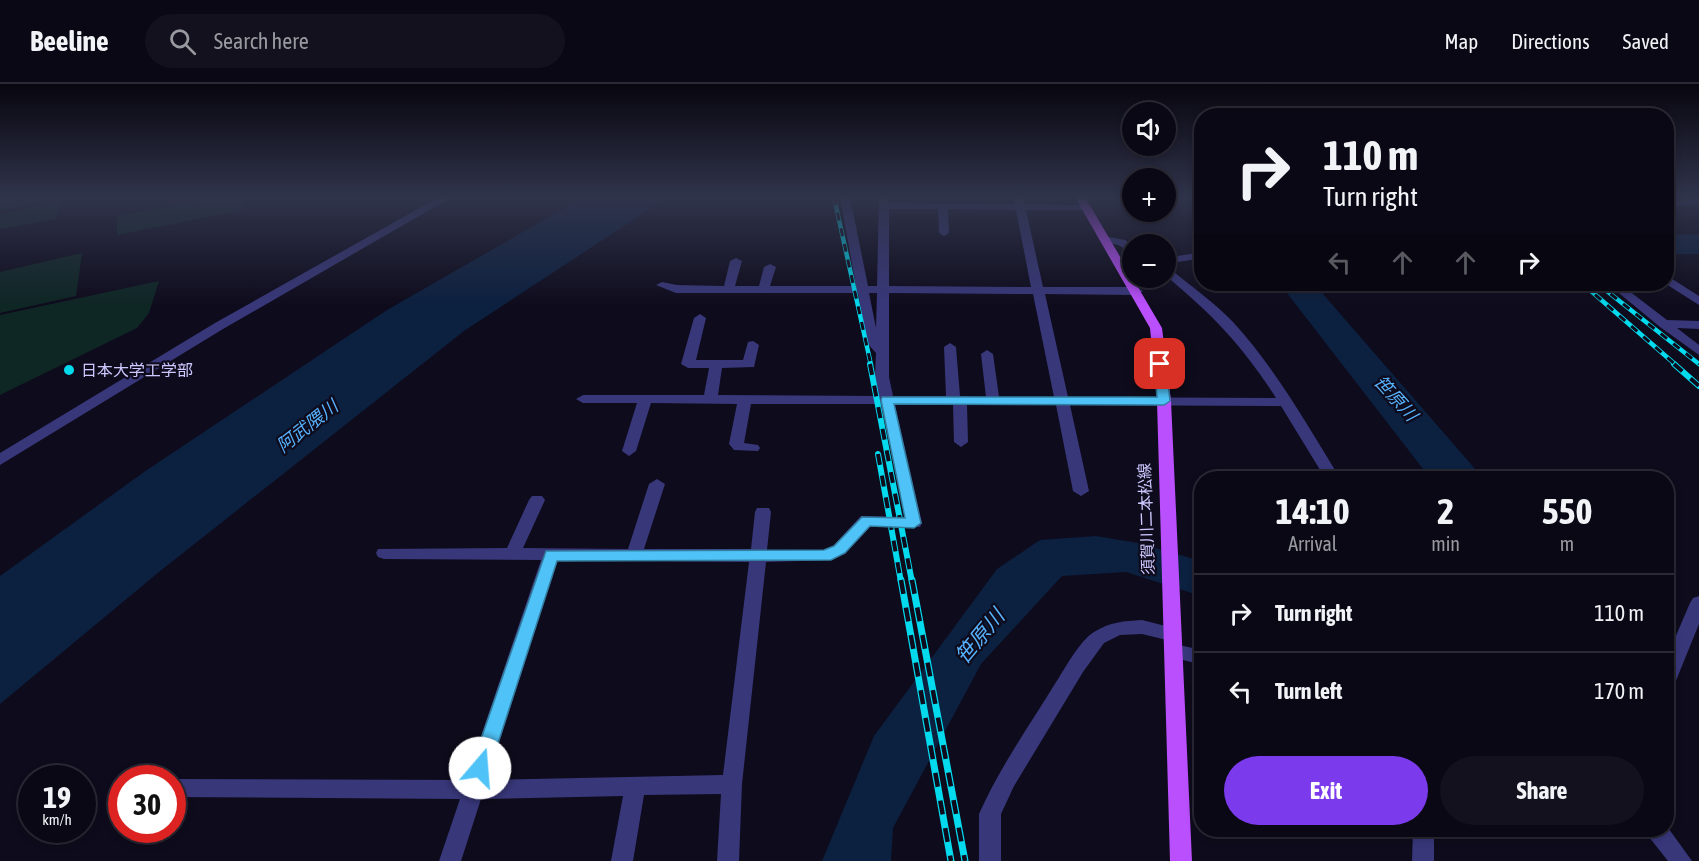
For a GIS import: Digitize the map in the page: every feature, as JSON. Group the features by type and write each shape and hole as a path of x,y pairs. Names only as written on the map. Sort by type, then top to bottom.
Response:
{"main road":[{"name":"須賀川二本松線","path":"1101,233 1137,291 1156,328 1164,401 1181,861"}],"street":[{"path":"0,460 219,326 383,233"},
{"path":"852,233 873,343 881,352"},
{"path":"384,553 825,556 839,550 867,520 914,523 882,377 884,233"},
{"path":"1026,233 1082,491"},
{"path":"1104,239 1122,243"},
{"path":"1176,259 1194,256"},
{"path":"729,288 736,261"},
{"path":"764,288 770,267"},
{"path":"1176,279 1235,331 1286,402 1328,471"},
{"path":"1674,283 1699,301"},
{"path":"662,285 676,289 1137,291"},
{"path":"1678,286 1699,286"},
{"path":"1622,291 1699,351"},
{"path":"700,318 688,364 749,364 753,345"},
{"path":"1664,324 1699,325"},
{"path":"950,346 961,442"},
{"path":"987,354 993,400"},
{"path":"710,399 716,364"},
{"path":"583,399 1286,402"},
{"path":"629,451 645,399"},
{"path":"745,400 736,444 739,447 753,448"},
{"path":"634,555 657,484"},
{"path":"513,555 537,500"},
{"path":"726,859 732,784 763,512"},
{"path":"450,861 551,555"},
{"path":"1674,663 1699,603"},
{"path":"990,861 990,814 1007,779 1076,667 1098,638 1117,628 1142,627 1172,636 1194,652"},
{"path":"186,788 473,790 732,784"},
{"path":"622,861 635,786"},
{"path":"1423,861 1424,837"},
{"path":"1662,837 1681,861"}],"green space":[{"path":"82,253 76,296 0,313 0,272"},
{"path":"159,281 149,313 137,328 0,395 0,315"}],"water":[{"name":"阿武隈川","path":"521,233 613,233 464,331 159,572 0,704 0,576 144,472 387,310"},
{"path":"1699,234 1699,254 1674,254 1674,235"},
{"name":"笹原川","path":"1285,291 1324,291 1323,294 1477,471 1425,471"},
{"name":"笹原川","path":"1096,536 1138,543 1194,559 1194,594 1126,572 1062,576 981,664 893,828 891,861 822,861 874,736 997,569 1040,540"}],"railway":[{"path":"842,233 871,365"},
{"path":"1591,291 1676,365"},
{"path":"1607,291 1699,364"},
{"path":"870,364 912,582"},
{"path":"1674,364 1699,386"},
{"path":"878,454 901,582"},
{"path":"901,580 951,861"},
{"path":"912,580 965,861"}],"place":[{"name":"日本大学工学部","path":"69,370"}],"route":[{"path":"480,768 551,555 825,556 839,550 867,520 914,523 887,400 1164,401 1160,364"}]}
